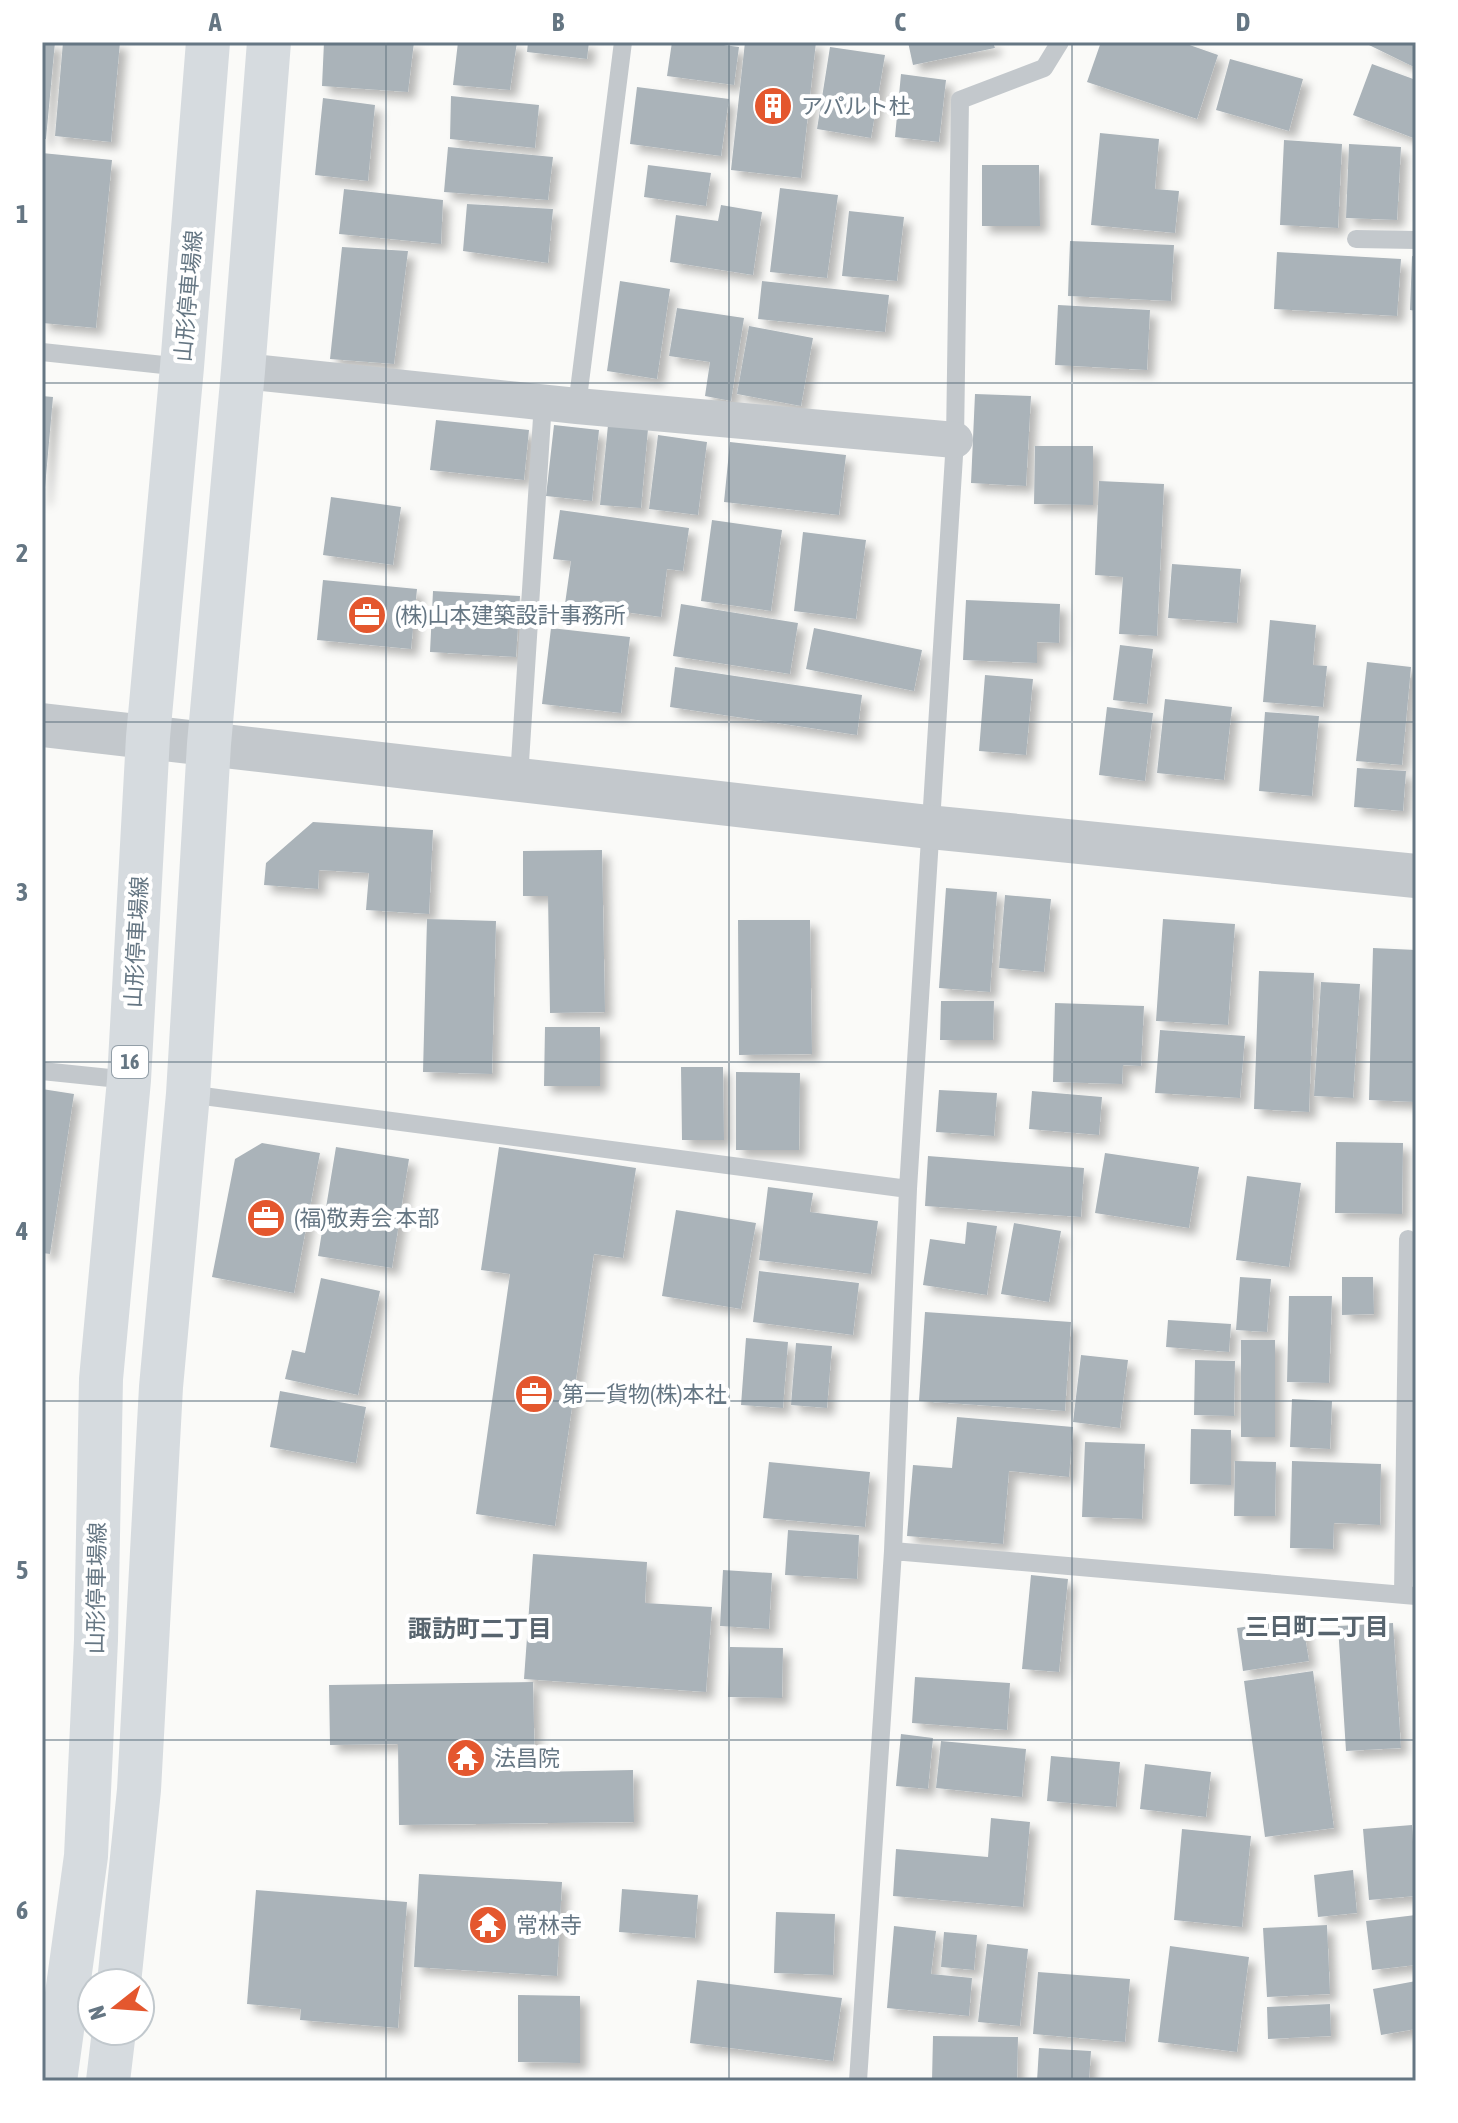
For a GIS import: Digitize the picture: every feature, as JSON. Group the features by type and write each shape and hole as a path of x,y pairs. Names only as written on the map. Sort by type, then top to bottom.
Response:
{"main road":[{"name":"山形停車場線","path":"55,2081 86,1856 96,1640 101,1379 129,1080 148,737 208,42"},
{"path":"121,1967 139,1790 161,1387 188,1094 209,744 269,42"},
{"path":"108,2081 112,2047"}],"street":[{"path":"243,371 955,440"},
{"path":"42,725 929,827 1416,876"}],"lane":[{"path":"519,778 560,404 623,42"},
{"path":"858,2081 893,1551 908,1189 955,440 960,100 1044,68 1060,42"},
{"path":"1356,239 1416,240"},
{"path":"42,352 182,367"},
{"path":"42,1071 129,1080"},
{"path":"188,1094 908,1189"},
{"path":"893,1551 1410,1595 1408,1239"}],"building":[{"path":"42,42 55,42 46,139 42,139"},
{"path":"63,42 120,42 111,142 55,136"},
{"path":"324,42 414,42 408,92 322,86"},
{"path":"458,42 517,42 510,90 453,85"},
{"path":"528,42 589,42 587,59 527,52"},
{"path":"672,42 739,47 734,85 667,76"},
{"name":"アパルト杜","path":"745,42 816,42 801,178 731,170"},
{"path":"908,42 993,42 995,48 913,65"},
{"path":"1101,42 1181,42 1218,55 1197,119 1087,82"},
{"path":"1370,42 1416,42 1416,68 1369,45"},
{"path":"830,47 885,55 871,138 817,129"},
{"path":"1230,59 1303,79 1289,131 1216,110"},
{"path":"1372,64 1416,80 1416,139 1353,115"},
{"path":"901,74 946,80 939,142 895,137"},
{"path":"637,87 729,99 721,156 630,144"},
{"path":"451,96 539,105 535,148 450,139"},
{"path":"323,98 375,105 368,181 315,175"},
{"path":"1100,133 1159,139 1155,189 1179,191 1175,233 1091,225"},
{"path":"1284,140 1342,144 1338,228 1280,225"},
{"path":"1349,144 1401,147 1397,220 1346,218"},
{"path":"448,147 553,157 548,200 444,192"},
{"path":"42,153 112,160 96,328 42,323"},
{"path":"648,165 711,173 706,206 644,197"},
{"path":"982,165 1039,165 1040,226 982,226"},
{"path":"780,188 838,195 827,278 770,272"},
{"path":"344,189 443,200 441,244 339,234"},
{"path":"467,204 553,209 548,263 463,251"},
{"path":"721,205 762,212 753,275 670,262 676,215 718,221"},
{"path":"849,211 904,217 897,281 842,276"},
{"path":"1070,241 1174,245 1171,301 1068,296"},
{"path":"342,247 408,251 394,364 330,359"},
{"path":"1277,252 1401,259 1397,316 1274,309"},
{"path":"1412,256 1416,257 1416,311 1410,310"},
{"path":"620,281 670,289 657,379 607,371"},
{"path":"762,281 889,295 885,332 758,319"},
{"path":"1058,305 1150,310 1147,370 1055,365"},
{"path":"677,308 744,318 731,401 705,396 710,362 669,356"},
{"path":"749,326 813,338 801,406 737,394"},
{"path":"975,394 1031,396 1026,486 971,483"},
{"path":"42,396 53,397 44,499 42,499"},
{"path":"436,420 529,430 524,480 430,470"},
{"path":"554,425 599,430 592,501 546,496"},
{"path":"608,425 648,429 641,508 600,505"},
{"path":"658,435 707,442 698,515 649,509"},
{"path":"730,442 846,455 839,515 724,502"},
{"path":"1035,446 1093,446 1093,505 1034,504"},
{"path":"1099,481 1164,484 1157,636 1119,634 1123,577 1095,575"},
{"path":"331,497 401,507 393,565 323,555"},
{"path":"560,510 689,528 683,571 667,569 661,617 565,604 571,561 553,559"},
{"path":"712,520 782,530 771,611 701,601"},
{"path":"803,532 866,540 856,619 794,611"},
{"path":"1172,564 1241,569 1237,623 1168,618"},
{"name":"(株)山本建築設計事務所","path":"323,580 417,589 411,649 317,640"},
{"path":"433,591 520,596 516,657 430,652"},
{"path":"966,600 1060,604 1059,643 1037,642 1037,663 963,660"},
{"path":"681,604 798,623 790,674 673,656"},
{"path":"1270,620 1316,625 1313,665 1327,666 1323,707 1263,702"},
{"path":"551,628 630,637 621,713 542,704"},
{"path":"814,628 922,650 914,691 806,669"},
{"path":"1120,645 1153,649 1147,704 1113,700"},
{"path":"1367,662 1411,667 1402,765 1356,761"},
{"path":"675,667 862,695 857,735 670,707"},
{"path":"985,675 1033,679 1026,755 979,751"},
{"path":"1165,699 1232,707 1224,780 1157,773"},
{"path":"1107,707 1153,713 1145,781 1099,775"},
{"path":"1265,712 1319,716 1312,796 1259,791"},
{"path":"1357,768 1406,771 1403,811 1354,807"},
{"path":"313,822 433,830 429,914 366,910 369,873 319,870 318,889 264,885 266,863"},
{"path":"602,850 605,1012 550,1013 548,896 523,896 523,851"},
{"path":"946,888 997,892 990,992 939,988"},
{"path":"1005,895 1051,899 1044,972 999,968"},
{"path":"427,919 496,921 492,1074 423,1072"},
{"path":"1163,919 1235,924 1228,1025 1156,1021"},
{"path":"738,920 810,920 812,1054 739,1055"},
{"path":"1373,948 1416,950 1416,1102 1369,1100"},
{"path":"1259,971 1314,973 1309,1112 1254,1109"},
{"path":"1321,982 1360,984 1353,1098 1314,1096"},
{"path":"941,1001 994,1001 993,1040 940,1040"},
{"path":"1055,1003 1144,1006 1141,1066 1123,1065 1122,1084 1053,1082"},
{"path":"545,1027 600,1027 600,1086 544,1086"},
{"path":"1160,1030 1245,1036 1240,1098 1155,1093"},
{"path":"681,1067 723,1067 724,1140 682,1140"},
{"path":"736,1072 800,1073 799,1150 736,1150"},
{"path":"42,1089 74,1094 50,1254 42,1253"},
{"path":"939,1090 997,1093 994,1136 936,1132"},
{"path":"1032,1091 1102,1097 1099,1135 1029,1129"},
{"path":"1336,1142 1403,1143 1402,1214 1335,1213"},
{"name":"(福)敬寿会 本部","path":"262,1143 320,1153 294,1293 212,1277 235,1159"},
{"path":"336,1147 409,1159 392,1268 318,1256"},
{"name":"第一貨物(株)本社","path":"499,1147 636,1168 623,1258 594,1254 555,1526 476,1514 510,1274 481,1270"},
{"path":"1105,1153 1199,1167 1189,1228 1095,1213"},
{"path":"928,1156 1084,1168 1081,1217 925,1206"},
{"path":"1247,1176 1301,1183 1289,1267 1236,1260"},
{"path":"768,1187 813,1193 810,1212 878,1221 871,1274 759,1260"},
{"path":"676,1210 756,1223 741,1309 662,1296"},
{"path":"967,1222 997,1226 987,1295 923,1285 930,1239 965,1244"},
{"path":"1014,1223 1061,1231 1049,1302 1001,1294"},
{"path":"759,1271 859,1283 853,1335 753,1322"},
{"path":"1240,1277 1271,1279 1267,1332 1236,1330"},
{"path":"1342,1277 1373,1277 1374,1314 1342,1315"},
{"path":"321,1278 380,1291 358,1395 285,1379 292,1350 305,1353"},
{"path":"1289,1296 1332,1296 1329,1383 1287,1382"},
{"path":"925,1312 1071,1322 1065,1411 919,1401"},
{"path":"1168,1320 1231,1324 1229,1352 1166,1347"},
{"path":"746,1338 788,1342 783,1408 741,1405"},
{"path":"1241,1340 1275,1340 1275,1437 1241,1437"},
{"path":"796,1343 832,1346 827,1408 791,1405"},
{"path":"1081,1355 1128,1360 1120,1428 1073,1422"},
{"path":"1195,1360 1235,1361 1234,1416 1194,1415"},
{"path":"280,1391 366,1407 356,1463 270,1447"},
{"path":"1292,1399 1332,1401 1330,1449 1290,1447"},
{"path":"957,1417 1073,1427 1069,1477 1009,1471 1003,1544 907,1536 913,1465 952,1468"},
{"path":"1191,1429 1231,1430 1231,1485 1190,1484"},
{"path":"1085,1442 1145,1444 1142,1519 1082,1517"},
{"path":"1235,1461 1276,1462 1275,1516 1234,1516"},
{"path":"1292,1461 1381,1464 1380,1525 1334,1523 1333,1549 1290,1548"},
{"path":"769,1462 870,1472 865,1527 763,1518"},
{"path":"788,1530 859,1535 857,1579 785,1575"},
{"path":"533,1554 647,1562 645,1603 712,1607 706,1692 524,1679"},
{"path":"723,1570 772,1573 769,1629 720,1626"},
{"path":"1031,1575 1068,1579 1059,1672 1022,1669"},
{"path":"1302,1618 1309,1661 1243,1671 1237,1628"},
{"path":"1393,1623 1401,1748 1346,1751 1338,1626"},
{"path":"730,1647 783,1648 782,1698 728,1697"},
{"path":"1313,1671 1334,1828 1265,1837 1244,1681"},
{"path":"915,1677 1010,1683 1007,1730 912,1723"},
{"name":"法昌院","path":"533,1682 535,1772 633,1770 634,1822 399,1825 398,1744 330,1745 329,1685"},
{"path":"901,1734 933,1738 928,1789 896,1786"},
{"path":"941,1741 1026,1749 1022,1797 936,1788"},
{"path":"1051,1756 1120,1762 1116,1807 1047,1801"},
{"path":"1145,1764 1211,1772 1206,1817 1140,1809"},
{"path":"991,1818 1030,1822 1023,1907 893,1896 896,1849 988,1857"},
{"path":"1412,1825 1416,1896 1369,1900 1363,1829"},
{"path":"1182,1829 1251,1836 1242,1927 1174,1920"},
{"path":"1353,1870 1357,1913 1318,1917 1314,1875"},
{"name":"常林寺","path":"419,1874 562,1882 557,1976 414,1967"},
{"path":"622,1889 698,1895 695,1938 619,1932"},
{"path":"256,1890 407,1902 398,2028 300,2020 301,2009 247,2004"},
{"path":"776,1912 835,1914 833,1975 774,1973"},
{"path":"1416,1915 1416,1965 1372,1970 1366,1921"},
{"path":"1327,1925 1330,1994 1267,1997 1263,1928"},
{"path":"894,1926 936,1931 931,1974 972,1978 969,2016 887,2008"},
{"path":"944,1932 977,1935 974,1970 941,1967"},
{"path":"987,1944 1028,1949 1020,2026 978,2022"},
{"path":"1170,1946 1249,1957 1237,2052 1158,2042"},
{"path":"1038,1972 1130,1979 1125,2042 1033,2034"},
{"path":"697,1980 842,1998 833,2061 690,2043"},
{"path":"1416,1981 1416,2029 1381,2035 1373,1989"},
{"path":"518,1995 580,1996 580,2063 518,2062"},
{"path":"1330,2004 1331,2036 1268,2039 1267,2007"},
{"path":"933,2036 1018,2037 1017,2081 932,2081"},
{"path":"1039,2048 1091,2051 1089,2081 1037,2081"}],"place":[{"name":"アパルト杜","path":"773,106"},
{"name":"(株)山本建築設計事務所","path":"367,615"},
{"name":"(福)敬寿会 本部","path":"266,1218"},
{"name":"第一貨物(株)本社","path":"534,1394"},
{"name":"法昌院","path":"466,1758"},
{"name":"常林寺","path":"488,1925"}],"district":[{"name":"三日町二丁目","path":"1317,1627"},
{"name":"諏訪町二丁目","path":"480,1629"}]}
